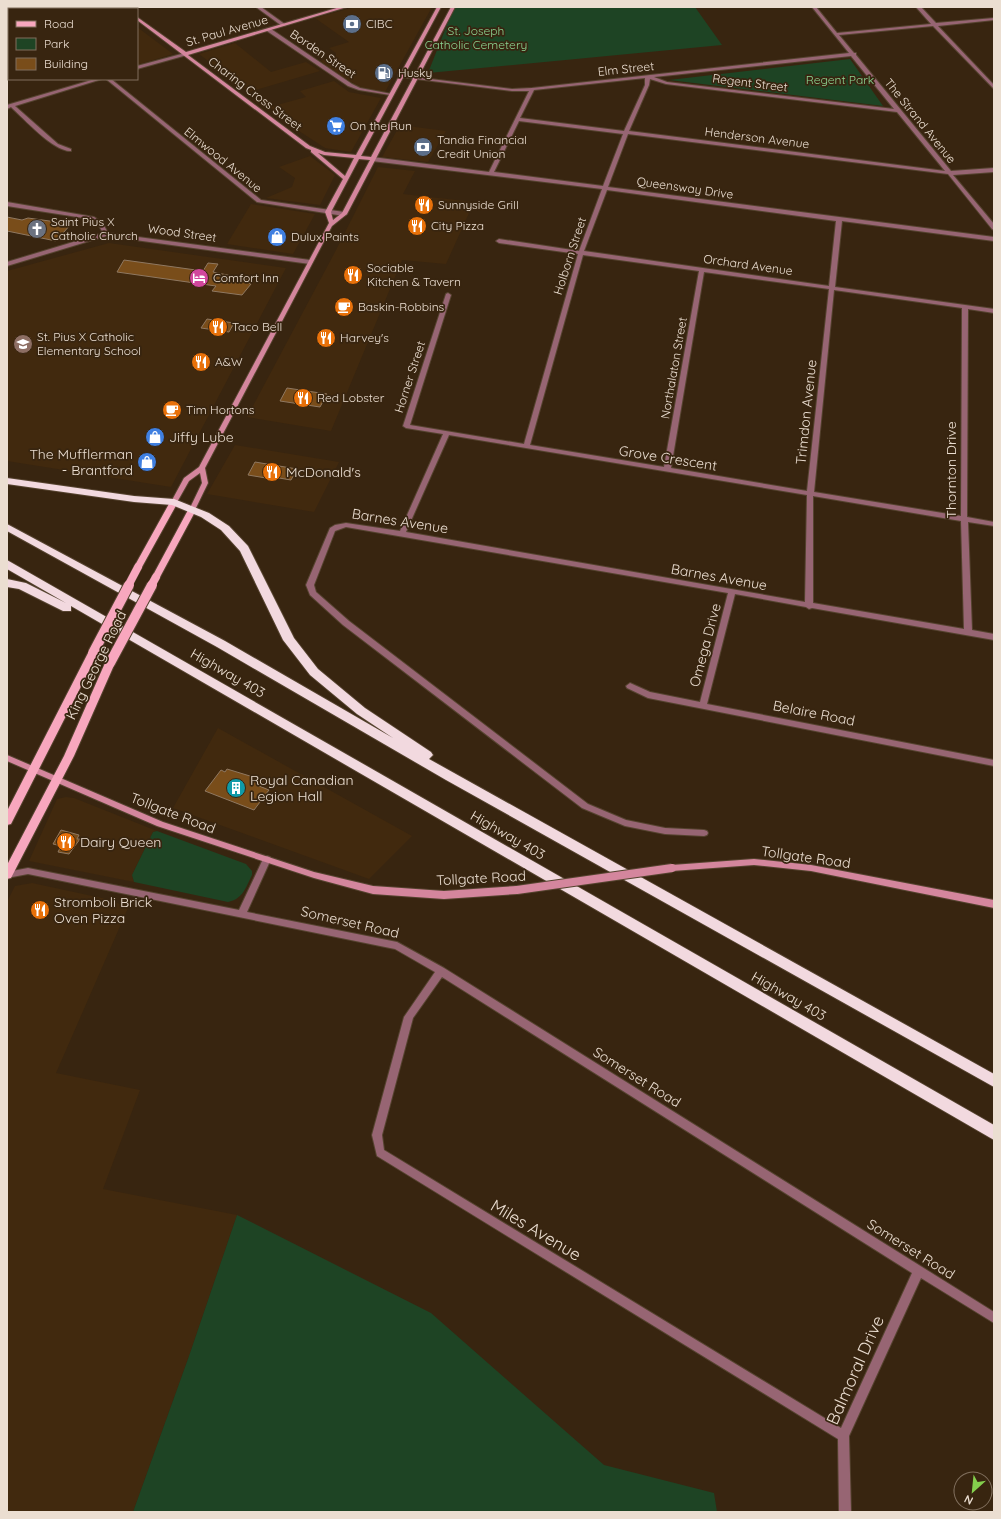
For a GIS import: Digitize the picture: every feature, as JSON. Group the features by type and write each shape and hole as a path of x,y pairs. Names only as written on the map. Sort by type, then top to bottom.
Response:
{"highway":[{"path":"7,481 174,502 205,515 225,528 244,549 289,640 314,672 361,711 431,758 450,777"},
{"name":"Highway 403","path":"7,527 221,644 450,777 994,1081"},
{"name":"Highway 403","path":"7,564 994,1133"},
{"path":"7,583 22,586 74,611 102,620"}],"main road":[{"name":"St. Paul Avenue","path":"185,54 345,7"},
{"path":"331,223 328,212 390,94 439,7"},
{"name":"King George Road","path":"7,821 138,567 186,480 202,468 331,223 344,214 453,7"},
{"name":"Charing Cross Street","path":"138,19 308,147 324,153 372,159"},
{"path":"308,147 346,179"},
{"name":"King George Road","path":"7,875 56,779 110,663 206,483 202,468"},
{"name":"Tollgate Road","path":"7,758 160,824 314,875 373,890 444,895 517,890 672,868 754,862 811,868 994,904"}],"street":[{"path":"258,7 284,25"},
{"name":"The Strand Avenue","path":"814,7 854,54 994,228"},
{"path":"918,7 994,88"},
{"path":"837,34 994,19"},
{"name":"Borden Street","path":"269,30 350,85 359,89 390,94"},
{"name":"St. Paul Avenue","path":"138,68 185,54"},
{"name":"Elm Street","path":"400,76 512,90 648,77 854,54"},
{"name":"Regent Street","path":"648,77 666,83 899,111"},
{"name":"Holborn Street","path":"526,447 580,253 626,132 647,85 648,77"},
{"path":"9,106 97,80"},
{"name":"Elmwood Avenue","path":"109,80 258,201 344,214"},
{"path":"491,173 532,89"},
{"path":"9,106 56,145 69,150"},
{"name":"Henderson Avenue","path":"518,119 949,173 963,174 994,170"},
{"name":"Queensway Drive","path":"372,159 491,173 839,220 994,239"},
{"path":"7,204 92,218 100,223 106,234"},
{"name":"Trimdon Avenue","path":"808,606 810,493 839,220"},
{"name":"Wood Street","path":"7,264 73,246 106,234 310,262"},
{"name":"Orchard Avenue","path":"499,241 994,311"},
{"name":"Northalaton Street","path":"667,470 702,269"},
{"name":"Horner Street","path":"447,433 406,426 448,295"},
{"name":"Thornton Drive","path":"965,306 964,519 968,633"},
{"path":"402,534 447,433"},
{"name":"Grove Crescent","path":"447,433 994,524"},
{"name":"Barnes Avenue","path":"704,833 665,831 625,822 585,806 346,623 313,593 310,585 332,530 337,526 346,525 402,534 808,606 994,637"},
{"name":"Omega Drive","path":"703,704 732,592"},
{"name":"Belaire Road","path":"630,686 648,695 703,704 994,762"},
{"path":"242,914 267,860"},
{"name":"Somerset Road","path":"7,875 28,871 397,946 441,971 994,1318"},
{"name":"Miles Avenue","path":"441,971 409,1017 377,1135 380,1153 843,1436"},
{"name":"Balmoral Drive","path":"845,1512 843,1436 919,1270"}],"shaded area":[{"path":"7,7 112,8 8,8 8,10"},
{"path":"355,7 432,7 385,92 358,87 320,61 336,56 336,53 329,48 349,42 315,18"},
{"path":"138,28 173,54 138,65"},
{"path":"235,43 271,72 306,62 320,71 249,92 199,54"},
{"path":"334,81 349,92 381,98 351,152 325,148 299,131 270,107 306,97 300,91"},
{"path":"400,125 446,131 428,162 382,157"},
{"path":"310,156 335,175 320,205 266,198 292,187 295,178 279,167"},
{"path":"378,167 415,171 403,194 474,202 446,264 402,260 331,431 247,417 335,252"},
{"path":"251,204 315,214 293,254 227,244"},
{"path":"109,243 286,268 171,487 7,461 7,271"},
{"path":"235,445 339,462 314,512 207,494"},
{"path":"218,728 412,836 369,879 173,808"},
{"path":"66,797 74,798 157,831 153,832 132,875 134,882 29,861 57,799"},
{"path":"32,883 111,900 128,908 56,1073 140,1090 103,1189 237,1215 189,1356 133,1512 7,1512 7,902 15,886"}],"green space":[{"name":"St. Joseph Catholic Cemetery","path":"454,7 695,7 722,45 428,73"},
{"name":"Regent Park","path":"850,59 883,106 669,80"},
{"path":"157,831 246,864 252,871 252,875 246,888 241,895 228,902 134,882 132,875 153,832"},
{"path":"237,1215 431,1313 604,1465 714,1493 717,1512 133,1512 189,1356"}],"building":[{"name":"Saint Pius X Catholic Church","path":"7,217 22,220 28,218 71,224 56,241 7,231"},
{"name":"Comfort Inn","path":"124,260 203,271 208,263 218,264 213,272 251,280 249,283 251,284 242,295 212,291 216,286 117,272"},
{"name":"Taco Bell","path":"207,319 234,323 229,332 201,328"},
{"name":"Red Lobster","path":"287,388 327,394 320,407 280,401"},
{"name":"McDonald's","path":"255,462 297,469 291,480 273,477 272,479 248,475"},
{"name":"Royal Canadian Legion Hall","path":"227,769 263,780 259,786 269,790 254,810 205,791 221,770 225,772"},
{"name":"Dairy Queen","path":"61,830 79,835 77,839 80,839 69,854 58,852 61,846 53,844"}],"place":[{"name":"CIBC","path":"352,24"},
{"name":"Husky","path":"384,73"},
{"name":"On the Run","path":"336,126"},
{"name":"Tandia Financial Credit Union","path":"423,147"},
{"name":"Sunnyside Grill","path":"424,205"},
{"name":"City Pizza","path":"417,226"},
{"name":"Saint Pius X Catholic Church","path":"37,229"},
{"name":"Dulux Paints","path":"277,237"},
{"name":"Sociable Kitchen & Tavern","path":"353,275"},
{"name":"Comfort Inn","path":"199,278"},
{"name":"Baskin-Robbins","path":"344,307"},
{"name":"Taco Bell","path":"218,327"},
{"name":"Harvey's","path":"326,338"},
{"name":"St. Pius X Catholic Elementary School","path":"23,344"},
{"name":"A&W","path":"201,362"},
{"name":"Red Lobster","path":"303,398"},
{"name":"Tim Hortons","path":"172,410"},
{"name":"Jiffy Lube","path":"155,437"},
{"name":"The Mufflerman - Brantford","path":"147,462"},
{"name":"McDonald's","path":"272,472"},
{"name":"Royal Canadian Legion Hall","path":"236,788"},
{"name":"Dairy Queen","path":"66,842"},
{"name":"Stromboli Brick Oven Pizza","path":"40,910"}]}
